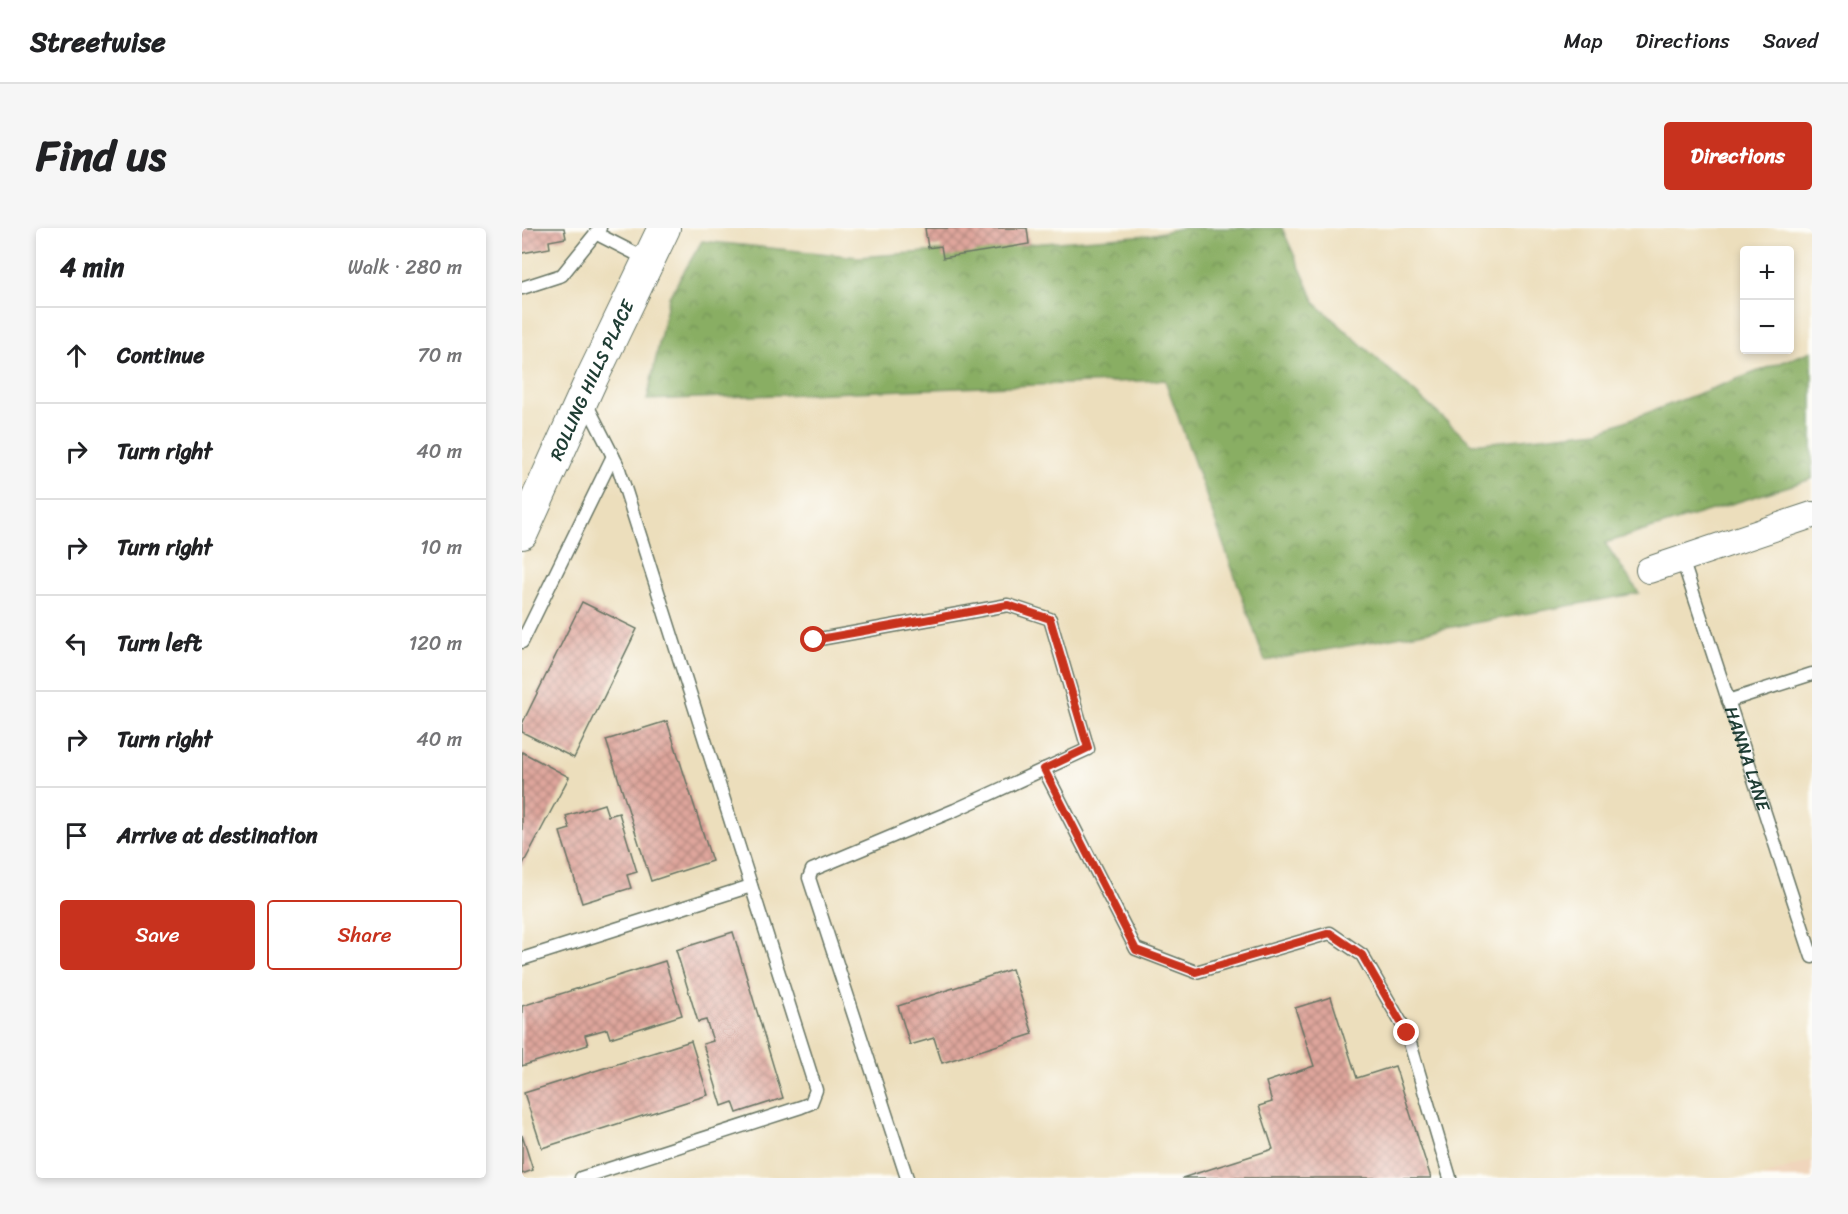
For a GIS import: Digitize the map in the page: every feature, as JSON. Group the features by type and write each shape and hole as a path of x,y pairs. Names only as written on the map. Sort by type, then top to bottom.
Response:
{"street":[{"name":"ROLLING HILLS PLACE","path":"522,533 532,491 583,397 664,228"},
{"path":"1649,570 1812,515"}],"lane":[{"path":"522,288 562,275 599,231 649,260"},
{"path":"581,1178 811,1103 816,1090 613,456 583,397"},
{"path":"522,642 613,456"},
{"name":"HANNA LANE","path":"1682,559 1812,957"},
{"path":"814,640 1008,605 1050,619 1088,748 812,870 809,878 907,1178"},
{"path":"1728,701 1812,674"},
{"path":"1044,769 1136,950 1196,972 1330,933 1362,955 1407,1033 1450,1178"},
{"path":"522,959 751,886"}],"shaded area":[{"path":"1812,1160 1812,1178 1758,1178"}],"green space":[{"path":"1181,228 1282,228 1316,304 1472,444 1599,431 1812,351 1812,479 1605,543 1639,593 1265,661 1165,380 647,400 669,297 702,241 859,257 1149,235"}],"building":[{"path":"522,228 564,228 566,238 549,241 550,248 522,253"},
{"path":"925,228 1027,228 1029,244 943,258 941,246 928,248"},
{"path":"582,602 637,629 574,758 522,732 522,724"},
{"path":"667,721 712,861 651,881 606,740"},
{"path":"522,752 569,777 522,866"},
{"path":"604,804 608,816 619,813 637,872 627,875 631,888 582,903 560,832 570,829 566,816"},
{"path":"733,932 783,1098 737,1113 733,1102 722,1106 703,1044 713,1041 706,1020 698,1022 676,950"},
{"path":"665,961 682,1015 610,1038 607,1029 585,1035 588,1045 522,1066 522,1006"},
{"path":"1012,969 1033,1034 942,1063 934,1038 910,1045 898,1006"},
{"path":"1331,997 1357,1078 1395,1066 1431,1178 1182,1178 1273,1149 1259,1106 1272,1102 1266,1082 1314,1066 1295,1008"},
{"path":"691,1041 708,1095 542,1148 524,1093"},
{"path":"522,1135 533,1170 522,1174"}],"route":[{"path":"814,640 1008,605 1050,619 1088,748 1044,769 1136,950 1196,972 1330,933 1362,955 1407,1033"}]}
